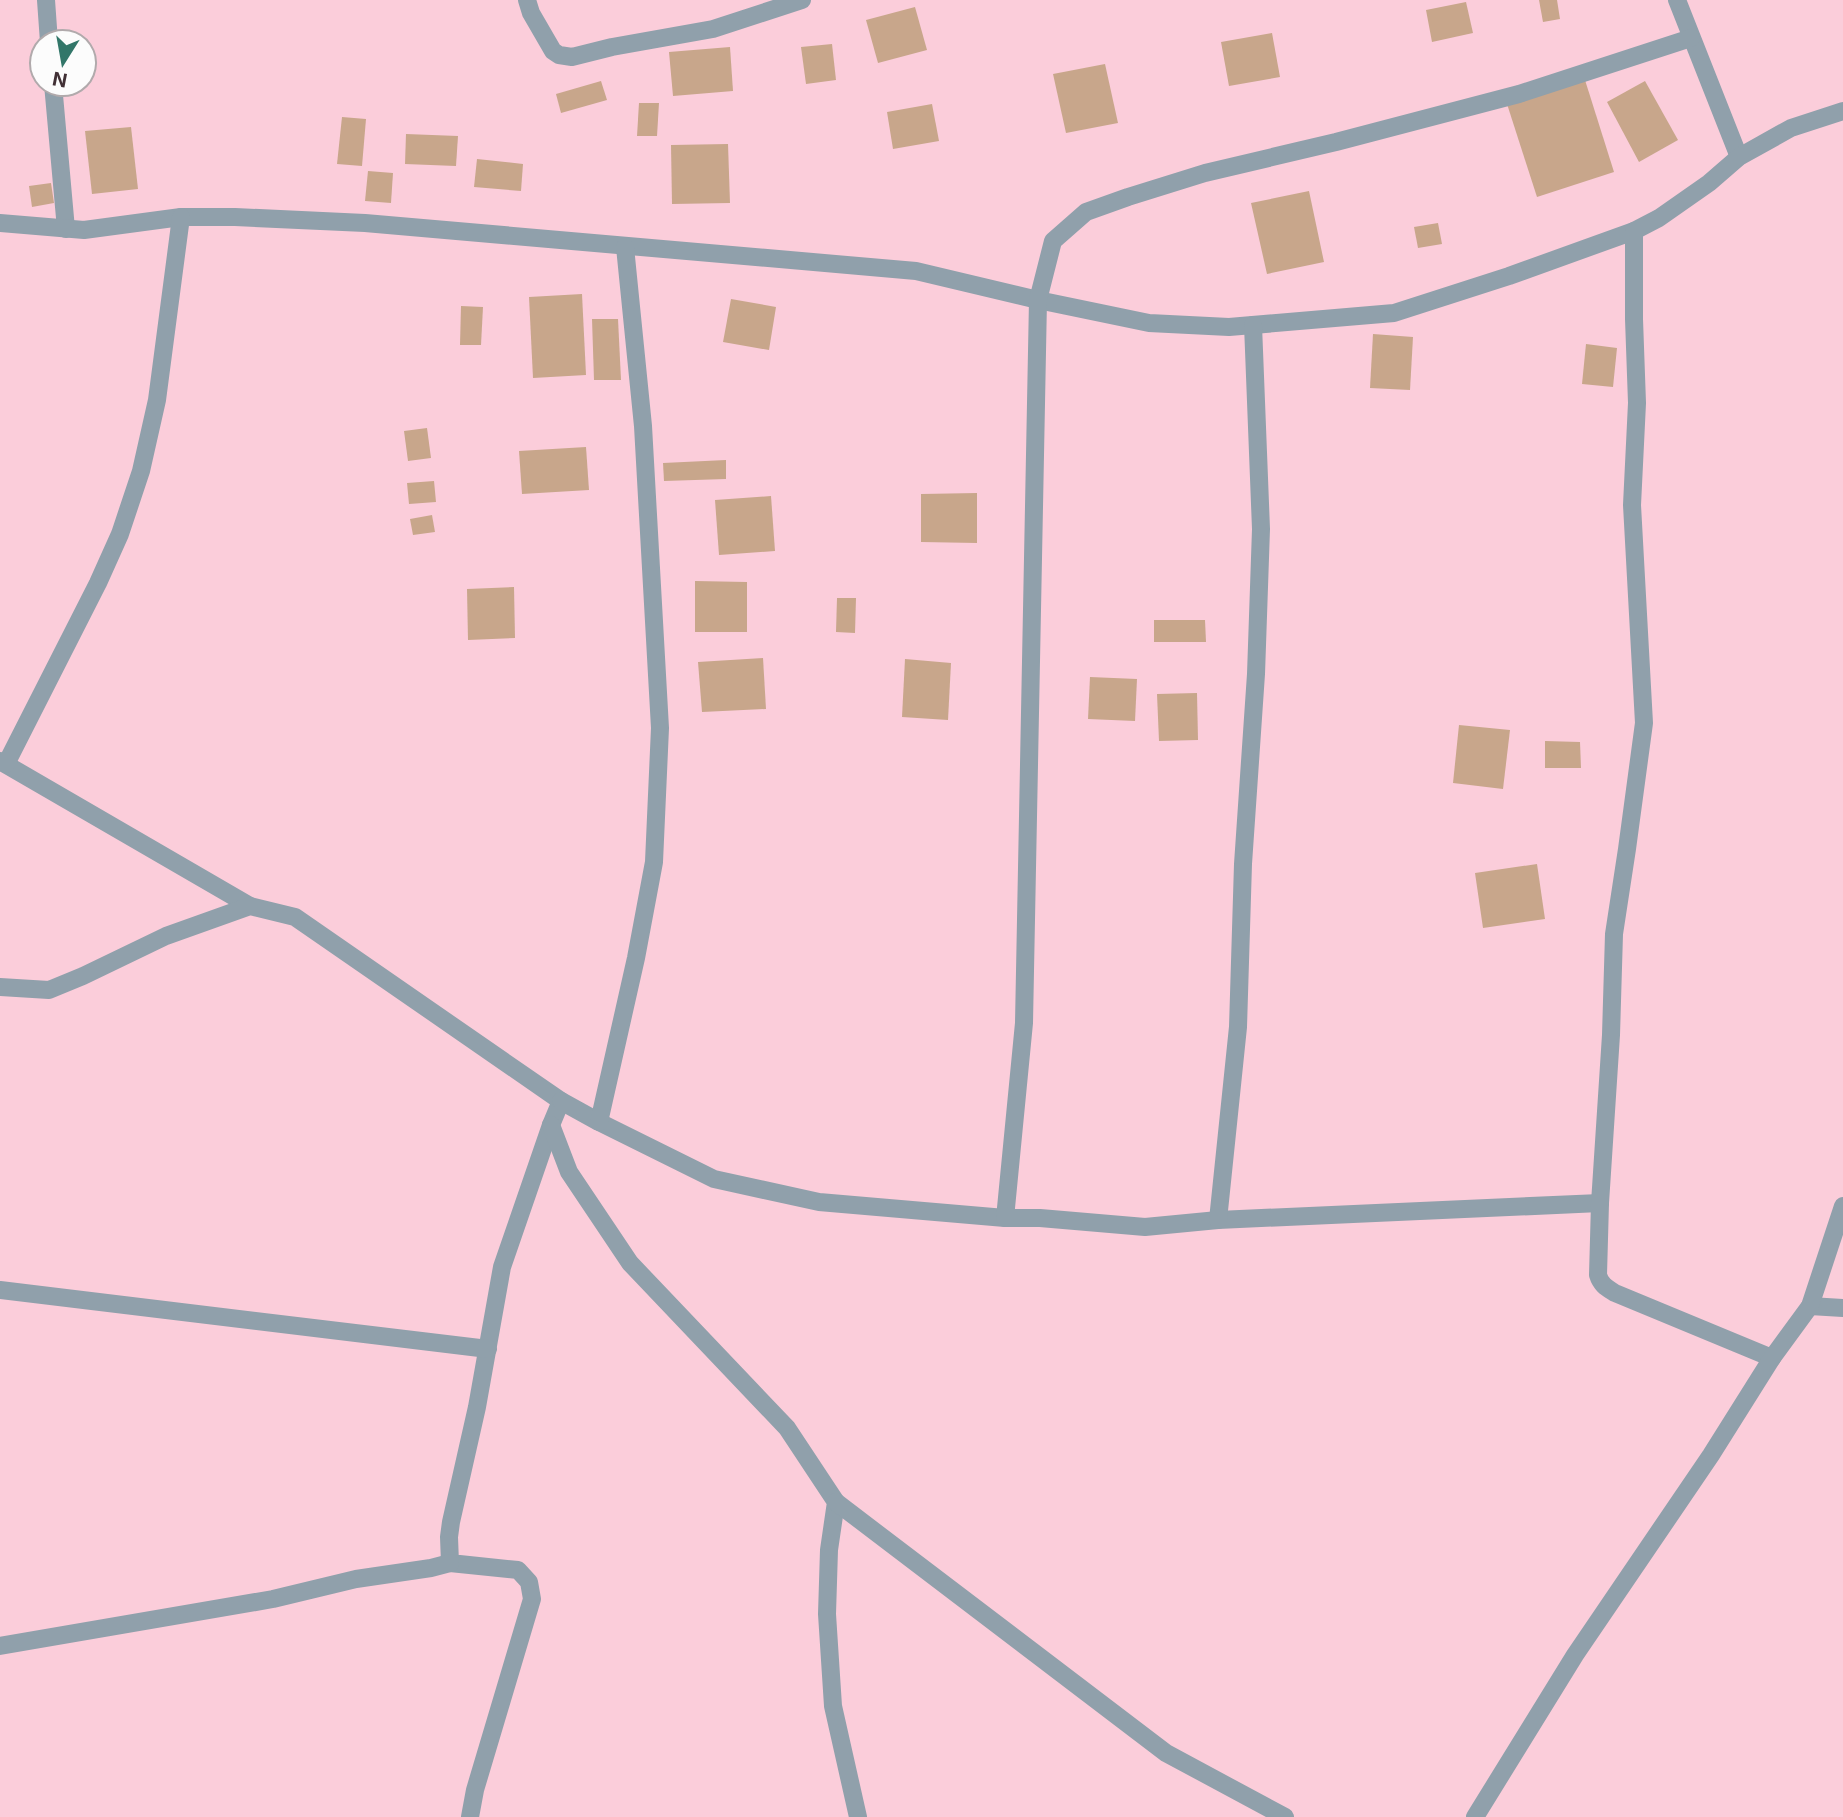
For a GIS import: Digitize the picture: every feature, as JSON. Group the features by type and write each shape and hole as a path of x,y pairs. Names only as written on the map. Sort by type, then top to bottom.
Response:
{"street":[{"path":"46,0 48,28"},
{"path":"527,0 531,13 553,51 572,57 713,29 802,0"},
{"path":"1676,0 1739,157"},
{"path":"1005,1218 1024,1023 1038,300 1053,241 1086,212 1128,197 1205,173 1519,94 1690,38"},
{"path":"54,98 66,229"},
{"path":"0,223 84,230 181,217 365,223 916,271 1149,323 1229,327 1394,313 1509,276 1634,231 1659,218 1709,183 1739,157 1791,128 1843,111"},
{"path":"181,217 157,400 141,471 120,534 98,583 3,763 250,906 295,917 561,1101 714,1179 820,1202 1145,1227 1218,1220 1600,1203"},
{"path":"1634,231 1637,402 1632,505 1644,723 1614,933 1598,1275 1604,1286 1615,1293 1772,1357"},
{"path":"600,1122 654,862 660,728 643,426 625,247"},
{"path":"1218,1220 1238,1027 1243,864 1257,648 1261,529 1253,325"},
{"path":"0,987 49,990 166,936 250,906"},
{"path":"450,1563 451,1522 477,1407 502,1267 561,1101"},
{"path":"551,1125 569,1172 630,1264 787,1428 836,1502 1166,1752 1285,1817"},
{"path":"1475,1817 1575,1655 1711,1455 1772,1357 1810,1306 1843,1206"},
{"path":"0,1290 488,1349"},
{"path":"1810,1306 1843,1308"},
{"path":"836,1502 828,1550 827,1614 833,1706 858,1817"},
{"path":"0,1646 273,1599 356,1579 450,1563 518,1570 528,1582 532,1599 475,1790 470,1817"}],"building":[{"path":"1539,0 1557,0 1560,19 1543,22"},
{"path":"1466,2 1473,33 1432,42 1426,10"},
{"path":"915,7 927,50 878,63 866,20"},
{"path":"1272,33 1280,77 1229,86 1221,42"},
{"path":"832,44 836,80 806,84 801,47"},
{"path":"730,47 733,91 673,96 669,52"},
{"path":"1105,64 1118,123 1066,133 1053,74"},
{"path":"1585,80 1614,172 1537,197 1507,104"},
{"path":"601,81 607,100 561,113 556,94"},
{"path":"1645,81 1678,140 1639,162 1607,102"},
{"path":"639,103 659,103 657,136 637,136"},
{"path":"932,104 939,141 893,149 887,112"},
{"path":"342,117 366,119 362,166 337,164"},
{"path":"131,127 138,189 92,194 85,131"},
{"path":"406,134 458,136 456,166 405,164"},
{"path":"728,144 730,203 672,204 671,145"},
{"path":"477,159 523,164 521,191 474,187"},
{"path":"368,171 393,173 391,203 365,201"},
{"path":"51,183 54,203 32,207 29,186"},
{"path":"1309,191 1324,262 1267,274 1251,203"},
{"path":"1438,223 1442,244 1418,248 1414,227"},
{"path":"582,294 586,375 533,378 529,297"},
{"path":"731,299 776,307 769,350 723,342"},
{"path":"461,306 483,307 481,345 460,345"},
{"path":"592,319 618,319 621,380 594,380"},
{"path":"1373,334 1413,337 1410,390 1370,388"},
{"path":"1586,344 1617,348 1613,387 1582,384"},
{"path":"427,428 431,458 408,461 404,431"},
{"path":"586,447 589,490 522,494 519,451"},
{"path":"726,460 726,479 664,481 663,463"},
{"path":"434,481 436,502 409,504 407,483"},
{"path":"977,493 977,543 921,542 921,494"},
{"path":"771,496 775,551 719,555 715,500"},
{"path":"432,515 435,532 413,535 410,519"},
{"path":"695,581 747,582 747,632 695,632"},
{"path":"514,587 515,638 468,640 467,589"},
{"path":"837,598 856,598 855,633 836,632"},
{"path":"1154,620 1205,620 1206,642 1154,642"},
{"path":"763,658 766,709 702,712 698,662"},
{"path":"905,659 951,663 948,720 902,717"},
{"path":"1090,677 1137,679 1135,721 1088,719"},
{"path":"1197,693 1198,740 1159,741 1157,694"},
{"path":"1459,725 1510,730 1503,789 1453,783"},
{"path":"1545,741 1580,742 1581,768 1545,768"},
{"path":"1537,864 1545,919 1483,928 1475,873"}]}
